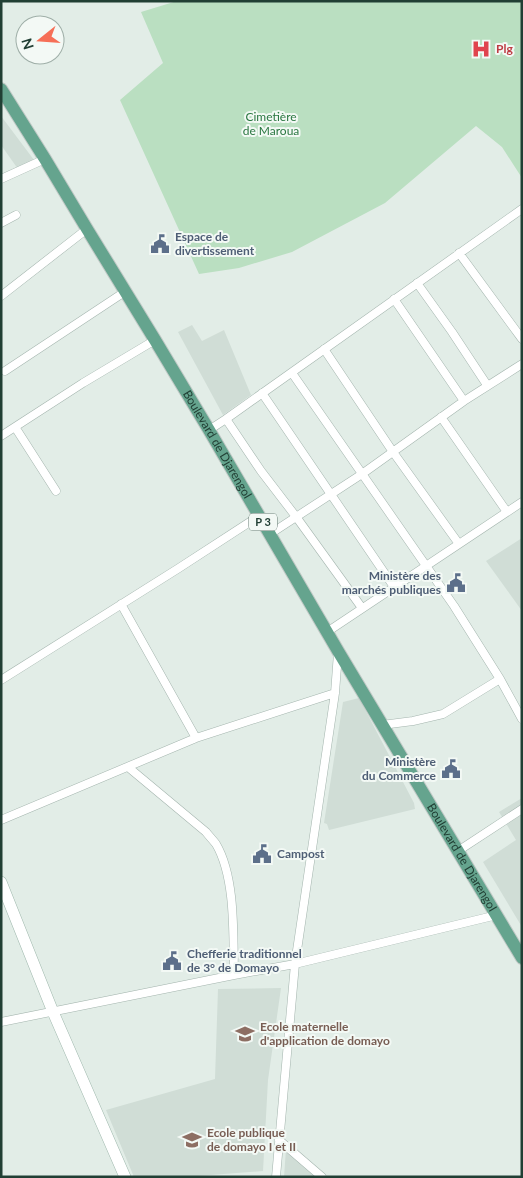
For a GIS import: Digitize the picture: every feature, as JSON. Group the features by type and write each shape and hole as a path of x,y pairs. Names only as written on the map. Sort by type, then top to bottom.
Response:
{"main road":[{"name":"Boulevard de Djarengol","path":"1,88 126,291 522,958"},
{"path":"1,882 53,1012 125,1177"}],"street":[{"path":"1,179 45,159"},
{"path":"209,430 522,209"},
{"path":"1,223 16,215"},
{"path":"1,296 87,229"},
{"path":"459,253 522,339"},
{"path":"417,283 487,385"},
{"path":"5,371 126,291"},
{"path":"394,299 464,401"},
{"path":"1,436 83,383 155,340"},
{"path":"324,349 393,452 459,544"},
{"path":"270,534 362,474 487,385 522,364"},
{"path":"292,373 472,634 522,719"},
{"path":"262,394 394,586"},
{"path":"441,417 507,512"},
{"path":"226,419 261,471 362,608"},
{"path":"15,427 56,491"},
{"path":"327,632 522,502"},
{"path":"1,680 259,516"},
{"path":"121,604 196,738"},
{"path":"276,1177 295,964 335,693 338,651"},
{"path":"382,725 413,721 443,714 500,679"},
{"path":"1,820 196,738 335,693"},
{"path":"128,767 206,832 215,842 230,884 234,975"},
{"path":"458,851 522,808"},
{"path":"1,1022 295,964 497,915"},
{"path":"279,1140 322,1177"}],"shaded area":[{"path":"1,116 34,160 18,169 1,145"},
{"path":"192,325 202,341 224,330 251,395 223,415 178,332"},
{"path":"522,538 522,611 486,561"},
{"path":"359,698 414,803 415,809 329,830 327,824 324,823 343,702"},
{"path":"522,798 522,927 483,862 516,840 499,812"},
{"name":"Ecole publique de domayo I et II","path":"281,988 268,1080 263,1171 185,1177 134,1177 106,1110 215,1079 218,989"},
{"path":"286,1149 318,1177 284,1177"}],"green space":[{"name":"Cimetière de Maroua","path":"177,1 522,1 522,178 502,147 476,126 385,203 292,252 239,268 199,274 120,100 163,63 141,12"}],"place":[{"name":"Plg","path":"481,49"},
{"name":"Espace de divertissement","path":"160,244"},
{"name":"Ministère des marchés publiques","path":"456,583"},
{"name":"Ministère du Commerce","path":"451,769"},
{"name":"Campost","path":"262,854"},
{"name":"Chefferie traditionnel de 3° de Domayo","path":"172,961"},
{"name":"Ecole maternelle d'application de domayo","path":"245,1034"},
{"name":"Ecole publique de domayo I et II","path":"192,1140"}]}
